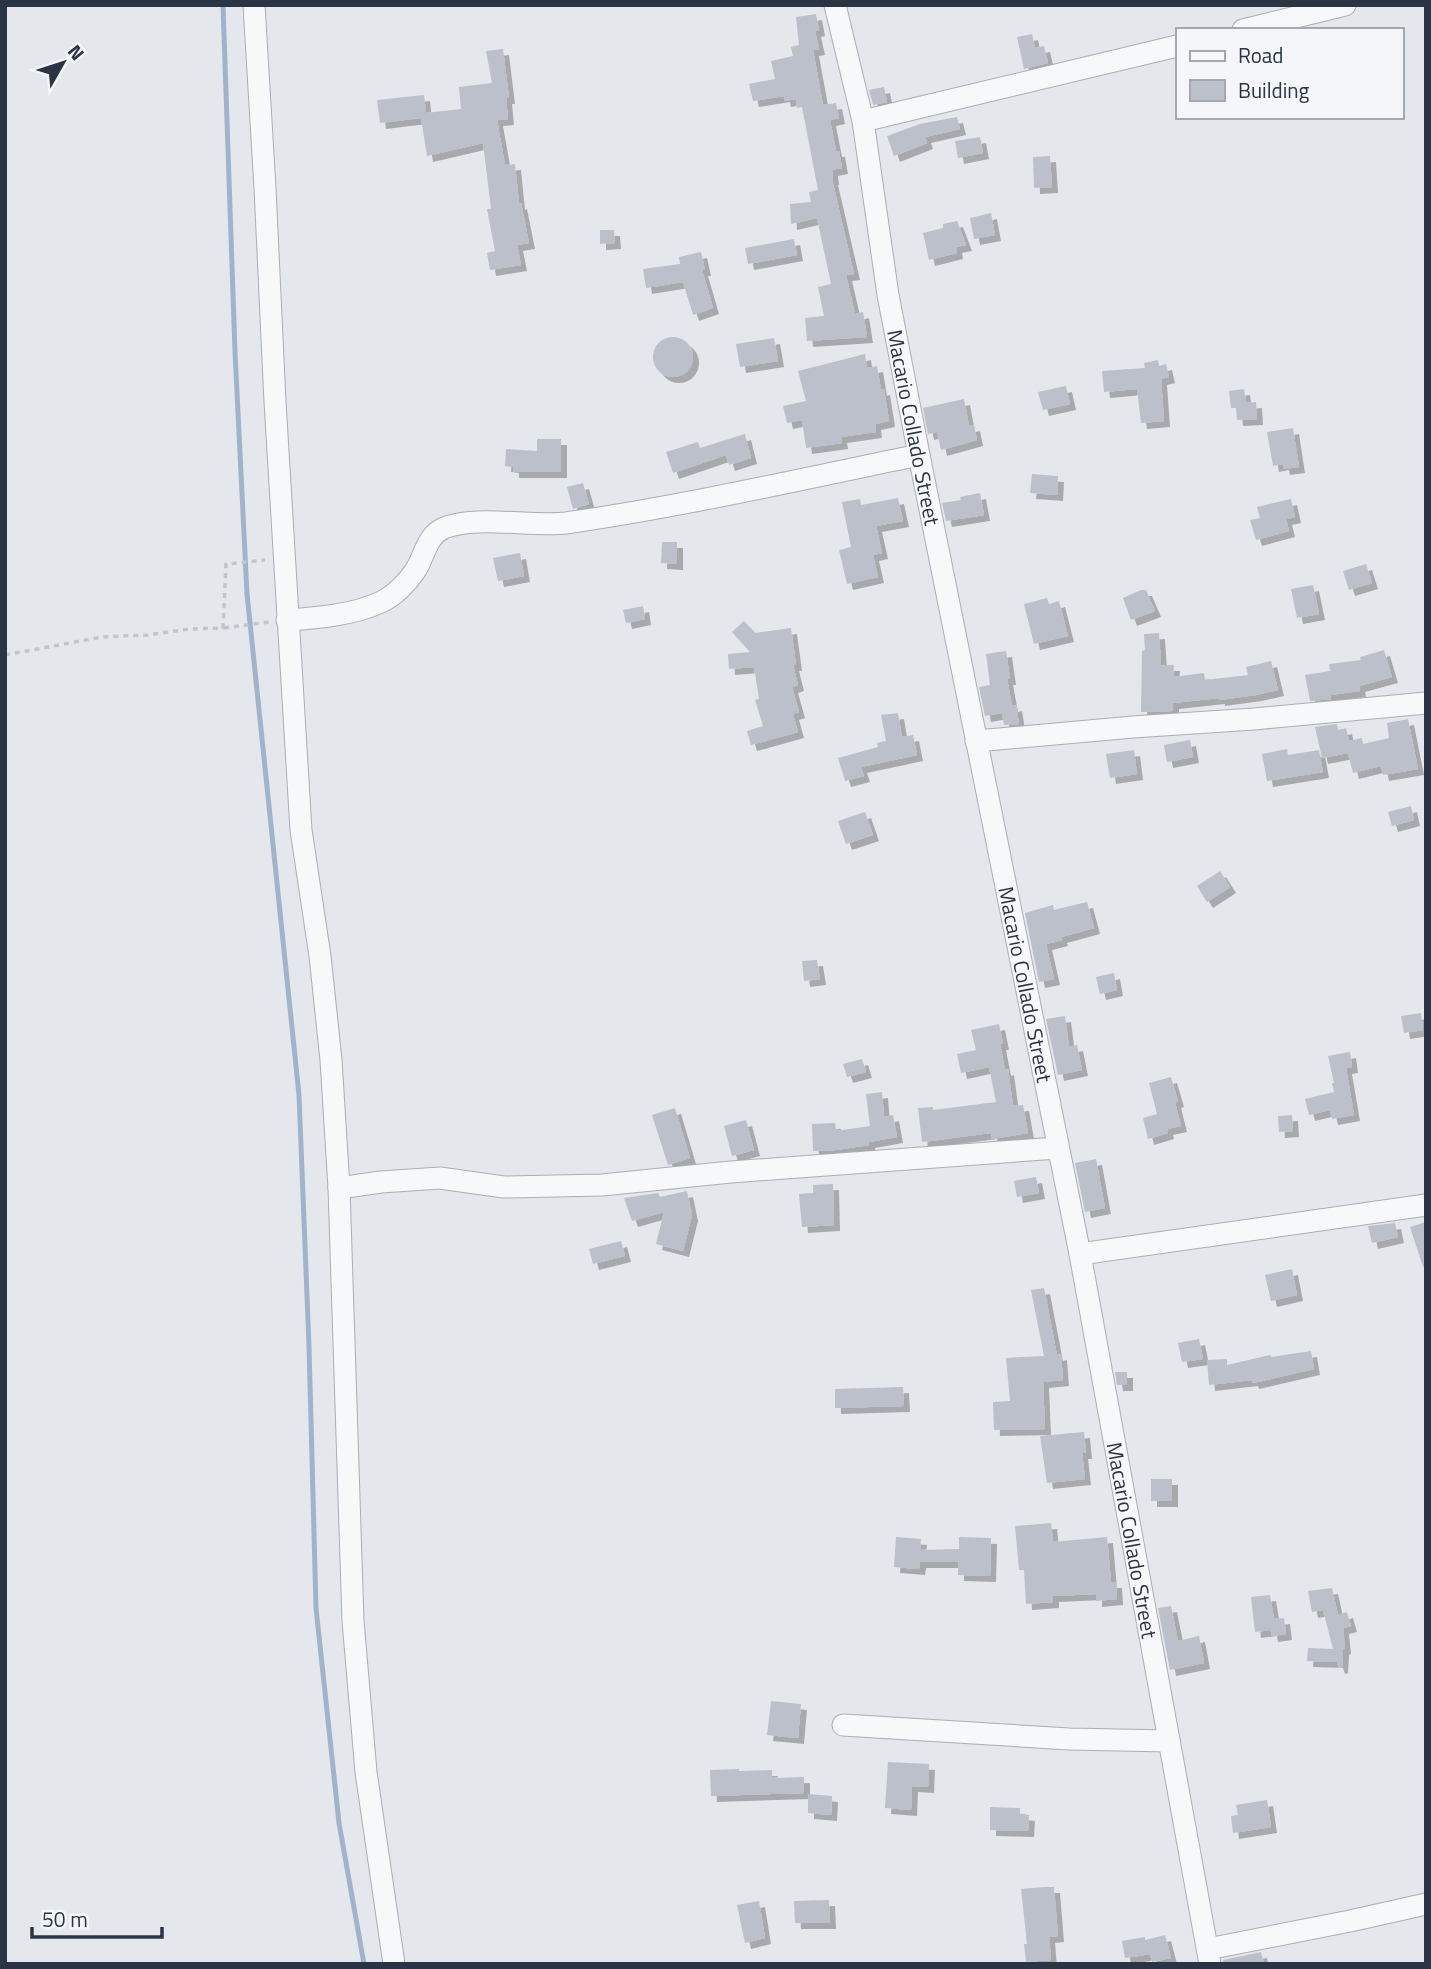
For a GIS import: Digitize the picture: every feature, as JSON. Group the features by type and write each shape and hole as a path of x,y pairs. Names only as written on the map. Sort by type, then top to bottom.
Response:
{"street":[{"path":"254,5 281,621 301,830 320,956 331,1060 339,1188 353,1621 366,1772 394,1964"},
{"name":"Macario Collado Street","path":"835,5 863,121 888,295 1080,1254 1209,1956"},
{"path":"1251,28 1345,5"},
{"path":"863,121 1176,46"},
{"path":"281,621 317,618 381,602 400,589 417,569 432,538 445,528 468,523 562,523 731,493 919,455"},
{"path":"976,741 1426,703"},
{"path":"339,1188 440,1178 504,1187 602,1185 731,1172 1057,1148"},
{"path":"1080,1254 1426,1205"},
{"path":"843,1725 1069,1739 1169,1741"},
{"path":"1209,1956 1426,1904"}],"path":[{"path":"223,628 226,564 270,559"},
{"path":"5,654 102,637 148,635 281,621"}],"building":[{"path":"816,14 819,30 815,31 819,49 813,50 823,105 836,103 839,118 830,120 842,168 832,170 832,179 854,274 846,275 855,314 863,312 867,337 807,341 805,318 824,316 818,287 831,284 817,218 791,224 790,204 811,202 809,192 818,190 802,107 797,108 796,99 785,101 784,96 753,101 749,84 775,79 771,61 793,56 791,47 799,45 796,17"},
{"path":"1032,34 1035,48 1044,46 1048,63 1024,69 1017,37"},
{"path":"503,49 509,98 506,98 508,119 497,120 505,165 515,164 519,204 521,203 529,243 517,245 521,265 490,270 487,253 495,251 487,209 491,209 483,143 427,156 421,118 380,123 377,100 424,95 426,113 461,109 459,87 492,83 486,51"},
{"path":"884,87 887,102 873,105 869,90"},
{"path":"957,117 960,129 925,137 927,143 894,156 887,136 920,124"},
{"path":"980,137 983,153 958,158 955,141"},
{"path":"1050,156 1052,187 1034,188 1033,157"},
{"path":"991,213 995,235 974,239 970,218"},
{"path":"957,221 966,245 956,247 957,253 929,260 923,233"},
{"path":"600,230 614,230 615,243 600,244"},
{"path":"794,239 797,255 748,264 745,248"},
{"path":"701,252 705,270 702,270 713,308 693,315 683,282 646,288 643,269 680,264 679,257"},
{"path":"673,337 687,343 693,357 687,371 673,377 659,371 653,357 659,343"},
{"path":"774,338 778,361 740,367 736,344"},
{"path":"865,354 867,368 877,366 889,421 875,424 876,432 841,437 842,443 806,448 802,420 787,423 783,406 806,401 798,371"},
{"path":"1158,360 1159,366 1166,364 1169,377 1161,379 1164,421 1141,423 1137,389 1104,392 1102,371 1145,368 1144,363"},
{"path":"1066,386 1070,404 1043,410 1038,392"},
{"path":"1244,389 1246,403 1256,402 1257,419 1237,420 1236,408 1231,408 1229,391"},
{"path":"964,399 969,426 974,425 977,440 941,450 937,432 928,434 923,408"},
{"path":"1293,428 1299,467 1284,469 1283,464 1273,466 1267,432"},
{"path":"745,434 751,458 729,465 726,455 673,473 666,452 698,442 700,448"},
{"path":"537,439 561,439 561,472 513,472 513,467 505,466 506,449 537,451"},
{"path":"1032,474 1058,476 1057,495 1030,493"},
{"path":"583,483 589,504 573,509 567,487"},
{"path":"980,493 984,515 946,521 942,503"},
{"path":"898,498 903,521 876,526 882,553 873,555 878,577 847,584 839,550 851,547 842,502 860,499 861,505"},
{"path":"1291,499 1295,517 1286,519 1289,531 1256,540 1250,520 1260,518 1257,507"},
{"path":"662,542 677,542 677,564 661,563"},
{"path":"520,553 524,576 498,581 493,558"},
{"path":"1366,564 1372,583 1349,590 1343,571"},
{"path":"1313,585 1319,614 1297,618 1291,589"},
{"path":"1146,590 1155,611 1131,620 1123,598"},
{"path":"1047,598 1049,604 1059,601 1068,636 1034,644 1024,604"},
{"path":"643,606 645,619 626,623 623,610"},
{"path":"744,621 755,633 791,628 796,665 793,665 798,685 792,687 799,712 793,714 798,732 751,745 747,731 763,726 755,700 759,699 754,667 729,669 728,654 750,652 732,632"},
{"path":"1159,633 1161,665 1174,665 1173,677 1204,673 1205,680 1248,675 1246,667 1271,661 1278,690 1219,700 1173,703 1173,711 1141,712 1144,634"},
{"path":"1384,650 1392,677 1359,686 1360,691 1330,695 1331,699 1310,701 1305,675 1330,671 1329,664 1361,660 1360,657"},
{"path":"1006,651 1010,679 1007,679 1012,706 1016,705 1019,724 1004,725 1002,713 985,716 979,687 990,685 986,654"},
{"path":"898,713 902,737 913,735 917,755 861,767 864,776 845,781 838,758 878,747 877,743 886,741 881,715"},
{"path":"1408,719 1418,769 1383,775 1381,766 1353,773 1348,753 1322,758 1315,727 1337,724 1338,730 1346,728 1349,741 1362,738 1363,744 1389,738 1387,723"},
{"path":"1190,740 1193,757 1167,762 1164,745"},
{"path":"1287,749 1288,755 1319,750 1323,772 1267,781 1262,754"},
{"path":"1134,750 1137,774 1110,778 1106,754"},
{"path":"1411,806 1414,820 1392,826 1388,812"},
{"path":"865,812 873,835 846,844 838,821"},
{"path":"1220,871 1230,887 1207,902 1197,886"},
{"path":"1087,902 1094,928 1046,944 1054,979 1039,982 1025,913 1053,905 1054,910"},
{"path":"817,960 820,979 804,981 802,961"},
{"path":"1114,973 1117,990 1100,994 1096,977"},
{"path":"1421,1013 1423,1030 1404,1033 1401,1016"},
{"path":"1065,1016 1069,1047 1077,1045 1082,1070 1058,1075 1046,1019"},
{"path":"999,1024 1003,1044 1000,1044 1005,1070 1008,1069 1013,1106 1023,1105 1028,1133 992,1139 991,1133 922,1142 918,1108 933,1107 933,1110 996,1102 989,1067 961,1073 957,1054 976,1050 971,1030"},
{"path":"1350,1052 1352,1067 1346,1068 1354,1115 1332,1119 1330,1110 1309,1115 1305,1099 1334,1092 1328,1056"},
{"path":"862,1059 866,1072 847,1077 843,1064"},
{"path":"1171,1077 1181,1126 1167,1129 1168,1133 1148,1139 1143,1118 1157,1114 1149,1083"},
{"path":"882,1092 884,1117 893,1115 897,1137 869,1142 869,1145 813,1151 812,1124 835,1123 836,1131 870,1126 866,1094"},
{"path":"675,1108 690,1158 668,1165 652,1115"},
{"path":"1292,1115 1293,1131 1279,1132 1278,1116"},
{"path":"746,1120 754,1150 732,1156 724,1126"},
{"path":"1096,1159 1105,1208 1085,1212 1075,1163"},
{"path":"1036,1177 1039,1193 1017,1197 1014,1181"},
{"path":"833,1184 834,1225 802,1227 799,1194 813,1193 813,1185"},
{"path":"687,1191 692,1215 683,1251 656,1244 664,1212 632,1221 624,1198 658,1193 660,1197"},
{"path":"1426,1222 1426,1266 1423,1267 1410,1227"},
{"path":"1395,1223 1398,1237 1372,1243 1368,1226"},
{"path":"621,1241 625,1256 593,1264 589,1249"},
{"path":"1292,1269 1297,1295 1271,1301 1265,1275"},
{"path":"1044,1288 1057,1355 1061,1354 1063,1380 1043,1382 1045,1429 994,1430 993,1402 1010,1401 1006,1358 1044,1356 1031,1290"},
{"path":"1199,1339 1203,1359 1182,1362 1178,1343"},
{"path":"1311,1351 1314,1369 1253,1383 1252,1380 1209,1385 1207,1360 1227,1359 1227,1365 1270,1355"},
{"path":"1115,1372 1127,1372 1127,1385 1117,1385"},
{"path":"903,1387 904,1406 835,1408 835,1389"},
{"path":"1084,1432 1086,1453 1082,1453 1085,1479 1047,1483 1040,1436"},
{"path":"1151,1479 1172,1479 1172,1501 1151,1501"},
{"path":"1051,1523 1053,1542 1107,1537 1111,1582 1116,1582 1117,1599 1096,1601 1096,1594 1053,1596 1053,1602 1026,1604 1024,1570 1019,1570 1015,1526"},
{"path":"896,1537 921,1539 920,1550 959,1549 959,1537 991,1538 990,1576 958,1575 958,1562 920,1562 919,1569 894,1567"},
{"path":"1332,1588 1338,1615 1347,1612 1351,1626 1343,1628 1345,1648 1342,1667 1339,1668 1337,1662 1307,1661 1308,1648 1333,1649 1323,1610 1312,1612 1308,1591"},
{"path":"1270,1595 1274,1619 1284,1618 1286,1634 1272,1636 1271,1630 1255,1632 1251,1597"},
{"path":"1171,1606 1178,1641 1199,1636 1204,1663 1170,1670 1158,1608"},
{"path":"771,1701 801,1704 798,1738 767,1735"},
{"path":"888,1762 929,1764 928,1787 912,1786 911,1810 885,1808"},
{"path":"710,1770 772,1770 772,1778 804,1777 804,1793 711,1796"},
{"path":"808,1794 832,1796 831,1815 808,1813"},
{"path":"1267,1800 1271,1827 1233,1833 1231,1816 1238,1815 1236,1805"},
{"path":"990,1807 1020,1808 1020,1814 1029,1815 1028,1831 990,1830"},
{"path":"1054,1887 1058,1936 1049,1937 1051,1960 1026,1962 1024,1944 1027,1944 1021,1889"},
{"path":"829,1900 830,1923 795,1923 794,1901"},
{"path":"759,1901 765,1938 745,1943 737,1905"},
{"path":"1165,1935 1171,1958 1152,1962 1150,1954 1125,1958 1122,1941 1145,1937 1145,1940"},
{"path":"1261,1952 1264,1964 1223,1964 1223,1960"}],"waterway":[{"path":"223,5 235,352 247,594 299,1095 316,1608 339,1823 364,1964"}]}
